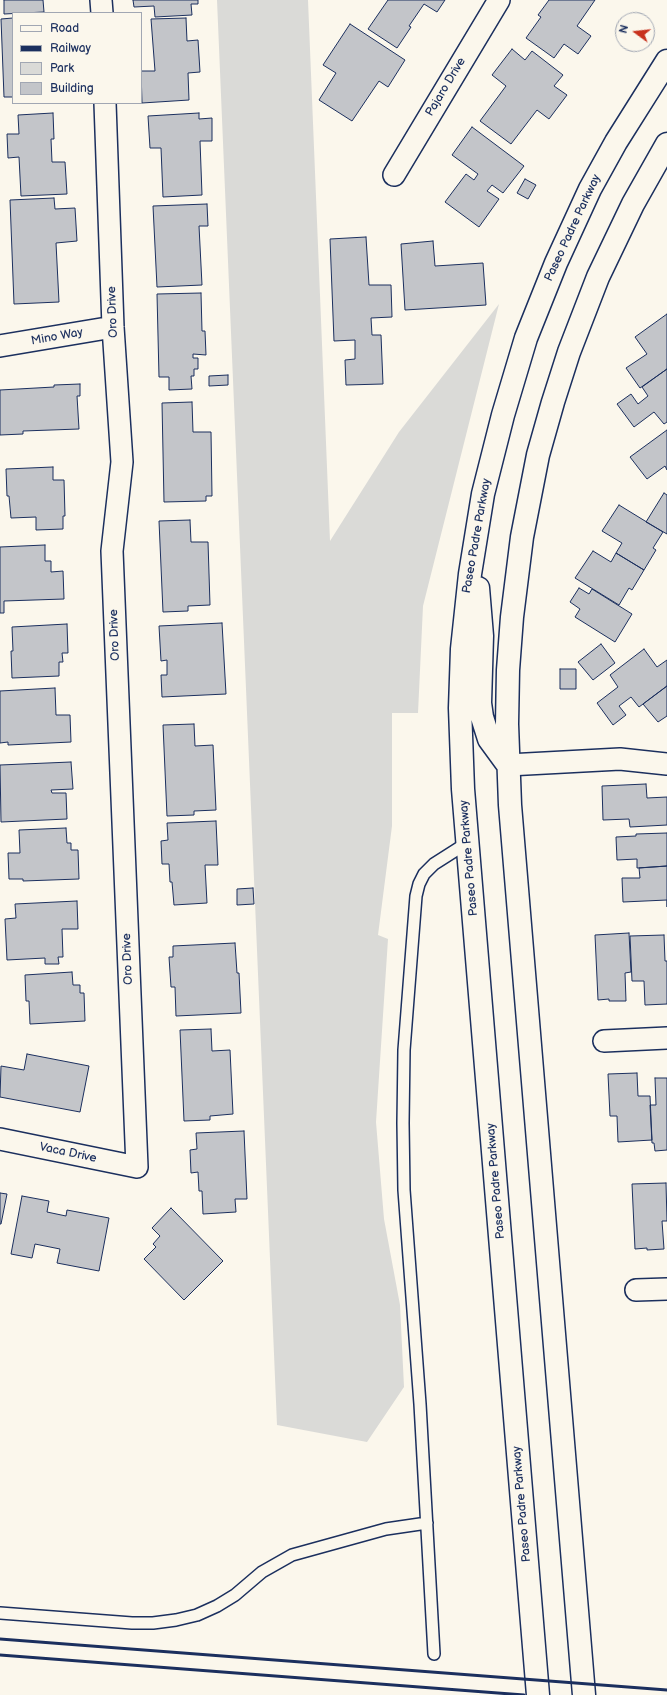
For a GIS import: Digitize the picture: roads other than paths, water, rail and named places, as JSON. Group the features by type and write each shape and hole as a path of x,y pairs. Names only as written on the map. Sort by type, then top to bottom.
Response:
{"main road":[{"name":"Paseo Padre Parkway","path":"538,1695 461,763 460,681 464,628 474,547 485,488 501,422 518,364 543,294 567,237 593,183 640,101 667,61"},
{"path":"584,1695 508,765 508,670 512,617 522,537 538,455 563,371 594,289 634,204 667,144"},
{"path":"474,547 482,636 480,703 482,717 489,739 508,765"}],"street":[{"path":"101,0 102,12"},
{"name":"Pajaro Drive","path":"394,175 499,0"},
{"name":"Oro Drive","path":"105,104 113,327 122,462 112,551 137,1167"},
{"name":"Mino Way","path":"0,346 113,327"},
{"path":"508,765 620,759 667,764"},
{"path":"604,1041 667,1038"},
{"name":"Vaca Drive","path":"0,1139 137,1167"},
{"path":"636,1290 667,1289"}],"lane":[{"path":"434,1654 420,1404 404,1184 403,1087 406,1013 418,884 424,874 434,864 467,843"},
{"path":"0,1613 132,1623 153,1623 176,1620 197,1615 217,1606 235,1595 262,1572 292,1555 386,1529 427,1523"}],"railway":[{"path":"0,1639 667,1690"},
{"path":"0,1655 524,1695"}]}
